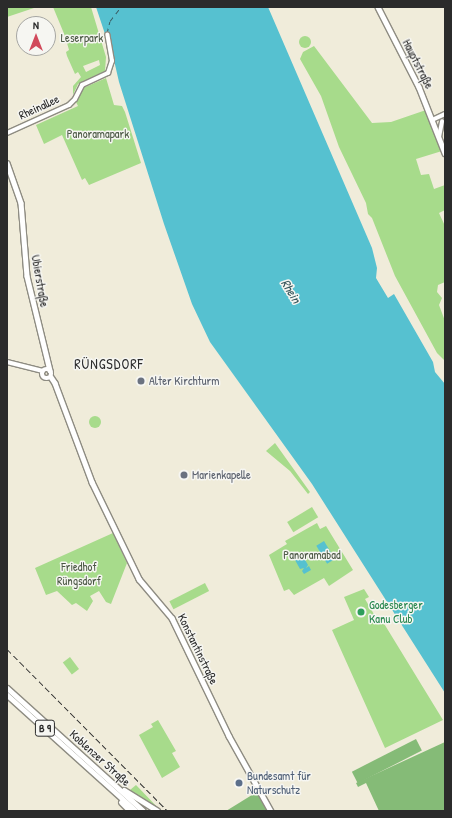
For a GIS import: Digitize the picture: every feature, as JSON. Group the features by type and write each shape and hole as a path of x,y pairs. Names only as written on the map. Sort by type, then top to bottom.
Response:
{"main road":[{"name":"Hauptstraße","path":"378,7 419,87 445,153"},
{"name":"Ubierstraße","path":"7,163 21,203 27,276 47,360 46,370"},
{"name":"Konstantinstraße","path":"46,370 44,378 49,378 56,389 92,482 139,579 172,618 224,725 271,811"},
{"path":"46,370 49,378"},
{"name":"Koblenzer Straße","path":"7,688 143,811"},
{"name":"Koblenzer Straße","path":"7,695 136,811"},
{"path":"92,764 157,811"},
{"path":"100,779 130,811"}],"street":[{"name":"Rheinallee","path":"7,133 69,105 75,99 81,86 107,74 112,67 107,34"},
{"path":"433,122 445,114"},
{"path":"433,122 444,120 439,137"},
{"path":"7,362 46,370"}],"green space":[{"name":"Leserpark","path":"7,7 37,7 7,17"},
{"name":"Leserpark","path":"53,7 91,7 106,57 105,71 78,84 73,95 73,86 81,77 78,72 75,74 67,56 66,52 69,50","holes":["99,60 100,65 86,72 83,66"]},
{"path":"305,36 309,38 311,42 309,46 305,48 301,46 299,42 301,38"},
{"path":"314,46 372,123 391,122 426,110 442,151 416,159 421,175 429,174 434,189 445,185 445,210 439,213 445,226 445,282 438,285 437,292 442,298 439,305 445,321 445,361 437,353 395,276 372,218 368,214 366,203 339,147 321,96 300,59 303,52"},
{"name":"Panoramapark","path":"106,78 114,105 122,106 125,112 141,163 89,185 85,178 82,180 62,135 44,144 36,125 78,106 76,102 83,88"},
{"path":"93,416 97,416 101,422 97,428 93,428 89,424 89,420"},
{"path":"275,443 310,492 308,494 290,471 266,451"},
{"path":"312,507 318,517 293,532 287,522"},
{"name":"Panoramabad","path":"317,523 320,529 326,526 353,570 329,586 324,578 294,595 289,589 284,591 269,555 287,544 285,541"},
{"name":"Friedhof Rüngsdorf","path":"113,533 127,563 111,604 106,602 99,591 90,596 93,601 87,611 76,603 72,605 57,591 46,595 35,568"},
{"path":"205,583 209,591 173,609 169,601"},
{"path":"364,589 369,597 365,599 375,616 380,617 443,720 385,748 332,630 354,620 344,597"},
{"path":"70,657 79,669 72,674 63,662"},
{"path":"158,720 176,751 172,753 180,767 162,778 139,735 153,727 151,724"},
{"path":"416,739 422,751 358,783 352,772"},
{"path":"445,742 445,811 379,811 366,783 358,787 356,783"},
{"path":"136,785 161,811 132,793 130,790"},
{"path":"257,792 267,811 226,811"}],"water":[{"name":"Rhein","path":"96,7 268,7 372,248 377,268 376,278 388,298 394,294 433,362 435,372 445,384 445,693 312,484 210,342 192,304 164,224 119,82 108,34 105,34"},
{"path":"324,541 335,559 327,564 316,546"},
{"path":"303,556 302,559 304,558 308,565 306,568 309,566 311,570 304,574 302,571 304,568 300,569 295,560"}],"ferry route":[{"path":"107,33 110,21 121,7"}],"railway":[{"path":"7,649 168,811"}],"place":[{"name":"Alter Kirchturm","path":"141,381"},
{"name":"Marienkapelle","path":"184,475"},
{"name":"Godesberger Kanu Club","path":"361,612"},
{"name":"Bundesamt für Naturschutz","path":"239,783"}],"district":[{"name":"RÜNGSDORF","path":"109,364"}]}
